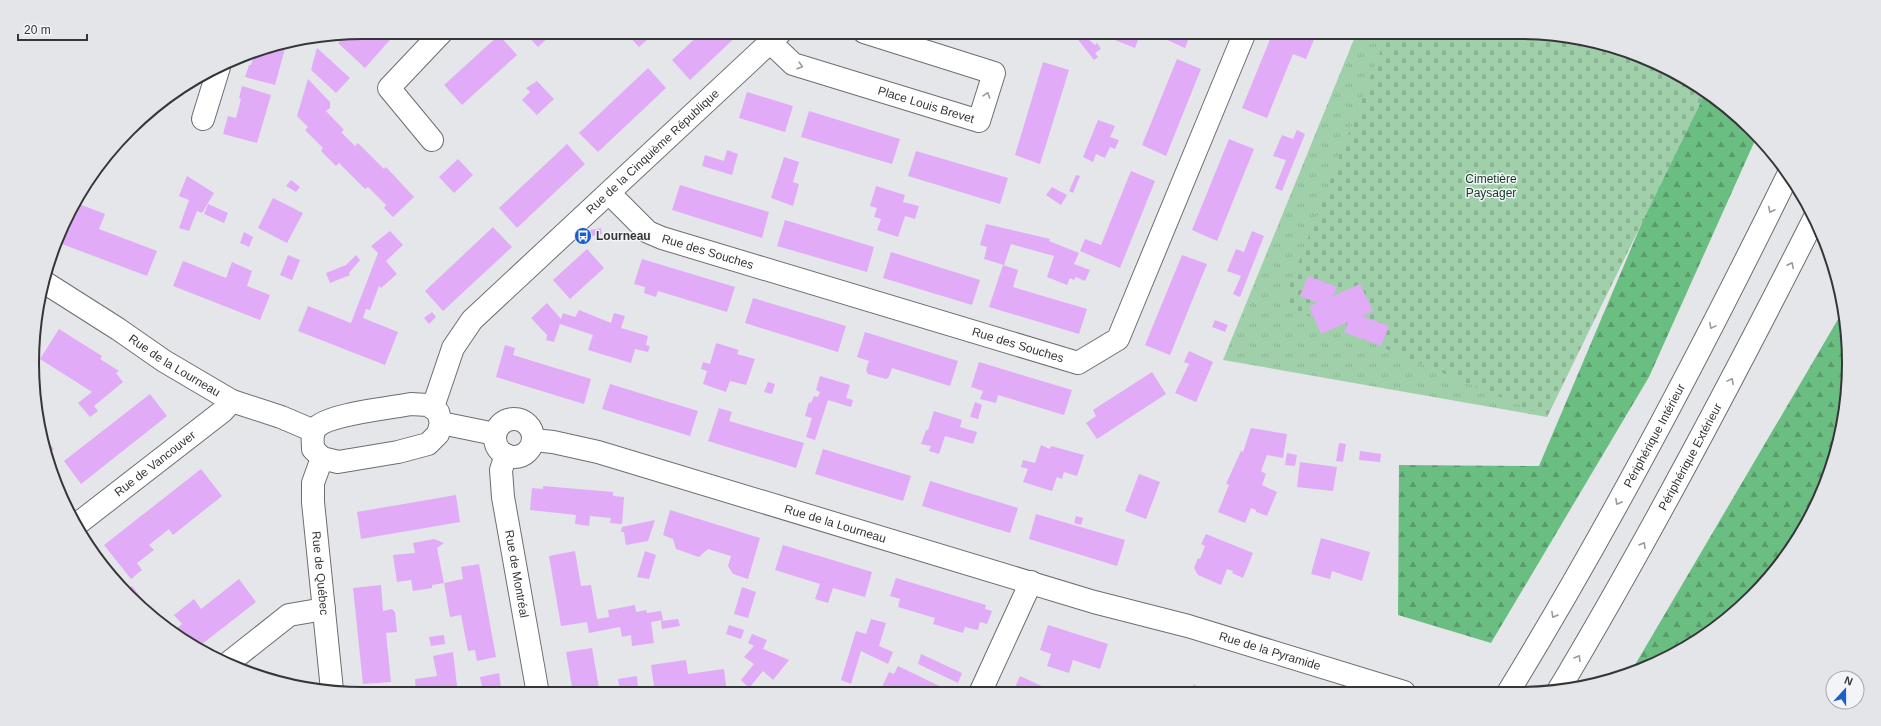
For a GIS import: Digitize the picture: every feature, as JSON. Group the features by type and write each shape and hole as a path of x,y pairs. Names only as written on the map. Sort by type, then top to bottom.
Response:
{"main road":[{"path":"432,140 389,88 435,39"},
{"name":"Rue de la Cinquième République","path":"437,415 453,348 472,320 773,39"},
{"name":"Place Louis Brevet","path":"776,39 793,64 979,121 994,73 886,39"},
{"name":"Rue des Souches","path":"609,193 648,232 662,238 1078,362 1118,339 1242,39"},
{"path":"203,119 217,74"},
{"name":"Périphérique Intérieur","path":"1511,687 1605,526 1653,438 1717,318 1785,181"},
{"name":"Périphérique Extérieur","path":"1562,684 1643,546 1680,478 1811,225"},
{"name":"Rue de la Lourneau","path":"49,285 118,329 164,361 232,401 281,417 314,431"},
{"name":"Rue de Vancouver","path":"80,522 223,411 232,401"},
{"path":"437,415 438,434 428,444 398,452 338,462 322,458 313,449 314,431 324,422 354,413 412,404 437,415 495,434"},
{"path":"517,419 527,424 533,434 533,440 530,449 526,453 517,457 506,455 498,449 495,434 497,429 505,421 517,419"},
{"name":"Rue de la Lourneau","path":"533,440 553,442 598,452 1094,602 1136,611"},
{"name":"Rue de Montréal","path":"506,455 501,470 503,496 537,687"},
{"name":"Rue de Québec","path":"322,458 313,483 332,685"},
{"path":"982,687 1031,582"},
{"path":"233,659 289,615 324,609"},
{"name":"Rue de la Pyramide","path":"1136,611 1387,687"}],"green space":[{"name":"Cimetière Paysager","path":"1354,39 1518,39 1581,45 1622,56 1661,72 1680,82 1700,96 1547,417 1223,360"},
{"name":"Cimetière Paysager","path":"1385,39 1518,39 1581,45 1622,56 1661,72 1680,82 1703,98 1547,417 1282,305"},
{"path":"1697,93 1732,119 1755,142 1649,377 1491,643 1398,615 1399,465 1539,466"},
{"path":"1839,318 1842,363 1836,426 1825,467 1809,506 1799,525 1762,577 1732,607 1680,644 1635,665"}],"building":[{"path":"391,39 365,68 338,43 342,40"},
{"path":"495,39 503,39 517,55 462,105 444,85"},
{"path":"531,39 547,39 538,47"},
{"path":"632,39 648,39 639,47"},
{"path":"694,39 734,39 690,80 672,60"},
{"path":"1078,39 1088,39 1095,45 1097,43 1101,49 1095,53 1098,57 1094,60"},
{"path":"1112,39 1138,39 1135,48"},
{"path":"1165,39 1188,39 1185,48"},
{"path":"1270,39 1314,39 1306,59 1293,54 1267,118 1242,108"},
{"path":"317,48 350,78 336,93 311,70"},
{"path":"285,49 275,85 245,77 249,65 251,65 253,58"},
{"path":"1177,59 1201,69 1166,156 1142,145"},
{"path":"1043,62 1069,70 1040,164 1015,155"},
{"path":"648,68 666,88 598,152 579,133"},
{"path":"308,79 330,102 330,108 326,111 344,130 341,132 355,146 358,143 384,169 386,167 414,197 393,217 384,208 386,205 368,187 365,189 339,163 336,166 321,151 323,148 305,130 308,127 297,116"},
{"path":"537,81 554,99 537,115 522,100 530,92 526,88"},
{"path":"242,86 271,95 257,143 223,134 228,116 236,118 241,99 239,98"},
{"path":"747,92 793,106 785,132 739,118"},
{"path":"809,111 900,139 892,164 801,137"},
{"path":"1098,120 1115,126 1110,137 1119,140 1115,149 1110,147 1105,158 1096,154 1093,162 1083,157"},
{"path":"1297,130 1305,134 1282,191 1275,188 1286,160 1273,156 1282,135 1293,139"},
{"path":"1229,139 1254,149 1217,241 1192,230"},
{"path":"567,144 585,164 517,228 499,208"},
{"path":"727,150 738,154 732,175 702,166 705,155 724,161"},
{"path":"916,151 1008,178 1000,204 908,176"},
{"path":"784,157 799,162 793,182 799,184 793,206 771,198"},
{"path":"458,159 473,175 454,193 439,177"},
{"path":"1131,171 1155,181 1120,268 1080,251 1085,239 1101,245"},
{"path":"1076,175 1080,176 1073,193 1069,191"},
{"path":"187,176 214,193 202,213 197,211 189,231 179,228 189,200 179,196"},
{"path":"291,180 300,187 296,192 286,186"},
{"path":"680,185 769,212 762,238 672,210"},
{"path":"876,186 905,195 903,202 919,206 915,219 905,216 898,237 877,230 881,219 874,217 877,208 870,206"},
{"path":"1052,187 1067,195 1061,205 1046,195"},
{"path":"273,198 303,213 287,243 258,228"},
{"path":"80,204 105,214 99,229 157,251 147,276 62,244"},
{"path":"208,204 228,213 224,223 204,214"},
{"path":"785,220 874,247 867,272 777,246"},
{"path":"986,224 1050,239 1049,241 1079,253 1074,264 1090,270 1085,281 1076,277 1074,280 1070,278 1067,285 1047,277 1054,256 1011,244 1004,265 984,259 987,247 980,245"},
{"path":"493,227 512,247 443,311 425,291"},
{"path":"601,228 602,234 592,236 590,230"},
{"path":"390,231 403,245 386,261 397,274 381,288 379,286 370,310 366,309 363,318 398,332 385,365 298,331 308,306 351,323 378,253 371,246"},
{"path":"1252,231 1264,236 1240,297 1233,294 1241,276 1227,271 1236,249 1244,252"},
{"path":"244,232 253,237 249,247 240,243"},
{"path":"587,249 604,268 570,299 553,280"},
{"path":"891,252 980,280 972,305 883,278"},
{"path":"288,255 300,260 292,280 280,275"},
{"path":"356,255 360,260 349,273 350,275 330,283 326,273 346,265"},
{"path":"1182,255 1207,264 1170,355 1145,345"},
{"path":"642,259 735,287 727,312 658,291 656,297 644,293 645,287 634,284"},
{"path":"183,261 226,278 232,262 252,271 247,286 270,295 260,320 173,286"},
{"path":"1003,265 1018,270 1013,287 1087,309 1079,334 989,307"},
{"path":"1308,276 1337,287 1333,296 1360,284 1373,311 1362,316 1389,326 1381,346 1344,332 1348,322 1321,334 1309,306 1318,303 1300,296"},
{"path":"753,298 846,326 838,352 745,323"},
{"path":"547,303 561,319 563,313 575,317 579,310 611,323 614,313 625,316 621,328 648,336 646,345 650,346 648,352 635,349 631,363 588,350 593,335 560,324 554,342 546,340 547,335 531,318"},
{"path":"432,312 436,317 429,324 424,318"},
{"path":"1215,320 1228,325 1225,332 1212,327"},
{"path":"59,329 102,356 100,359 119,371 116,373 123,382 94,406 98,411 90,417 78,403 92,392 40,359"},
{"path":"865,332 958,361 950,386 892,368 889,377 886,379 868,374 866,370 869,361 857,357"},
{"path":"716,343 739,350 737,354 755,359 746,385 730,381 726,392 703,384 707,371 701,369 703,362 710,364"},
{"path":"505,345 515,348 513,355 591,379 584,404 496,377"},
{"path":"1189,351 1213,362 1196,402 1175,393 1189,364 1184,362"},
{"path":"979,362 1072,390 1064,415 998,395 996,403 980,399 983,391 971,387"},
{"path":"1152,372 1166,394 1097,439 1086,423 1096,416 1093,410"},
{"path":"820,376 850,385 846,398 853,400 851,407 828,400 815,440 806,437 812,418 805,416 809,402 811,403 814,396 818,397 820,392 816,390"},
{"path":"768,382 775,384 772,394 764,392"},
{"path":"610,384 698,411 690,436 602,409"},
{"path":"150,394 167,416 81,484 64,461"},
{"path":"975,402 982,405 978,419 970,417"},
{"path":"719,408 732,412 729,421 804,443 796,468 708,441"},
{"path":"934,411 962,420 960,427 977,432 973,444 945,436 939,454 929,451 931,446 921,444 926,430 928,430"},
{"path":"1251,428 1287,434 1283,458 1267,455 1261,471 1266,474 1262,485 1277,492 1267,516 1256,512 1256,510 1251,508 1245,523 1218,512 1229,485 1226,484 1241,451 1243,452"},
{"path":"49,443 54,449 51,452"},
{"path":"1339,443 1346,444 1343,462 1336,461"},
{"path":"1041,445 1050,449 1051,446 1084,455 1077,476 1064,472 1062,479 1057,477 1052,491 1023,482 1028,469 1021,467 1023,460 1035,463"},
{"path":"823,449 911,476 903,501 815,474"},
{"path":"1360,451 1381,454 1380,462 1359,460"},
{"path":"1287,453 1297,455 1295,466 1285,465"},
{"path":"1300,462 1337,467 1333,491 1297,487"},
{"path":"201,469 222,496 173,535 169,529 149,545 154,550 137,563 142,570 131,579 104,545"},
{"path":"1139,474 1160,482 1146,519 1125,511"},
{"path":"930,481 1018,508 1010,533 922,506"},
{"path":"543,486 613,492 613,496 624,497 622,524 610,523 611,518 590,516 589,526 575,524 576,515 530,510 532,488 543,489"},
{"path":"456,495 460,522 361,539 357,512"},
{"path":"670,510 760,538 748,579 733,574 728,566 731,556 708,549 699,557 676,549 673,539 663,535"},
{"path":"1036,514 1125,540 1117,566 1029,539"},
{"path":"1076,516 1083,518 1081,525 1074,523"},
{"path":"655,520 648,541 626,545 624,532 621,532 622,527"},
{"path":"1206,534 1253,553 1243,578 1227,569 1221,585 1198,575 1194,568 1198,558 1200,559 1205,546 1201,544"},
{"path":"1321,538 1370,552 1362,581 1332,571 1330,579 1311,574"},
{"path":"434,539 444,543 437,548 444,583 432,585 432,588 413,591 411,580 397,582 393,555 415,553 413,543"},
{"path":"783,545 872,572 865,597 833,588 828,603 815,599 820,584 775,570"},
{"path":"575,551 581,586 591,585 597,619 609,617 608,610 635,605 636,612 646,610 647,613 661,611 663,620 651,622 654,643 632,646 631,635 622,637 620,627 589,633 587,622 561,626 549,556"},
{"path":"645,551 656,555 649,579 637,577"},
{"path":"479,564 496,657 477,661 475,650 468,651 461,615 450,617 444,583 463,579 461,567"},
{"path":"896,578 986,605 985,609 992,611 987,624 980,622 978,630 965,627 963,633 933,624 935,618 898,607 900,599 890,596"},
{"path":"239,579 256,602 202,644 177,628 182,624 174,615 194,599 201,609"},
{"path":"381,585 383,611 392,609 395,612 397,632 386,633 391,682 363,684 353,588"},
{"path":"132,586 146,604 134,592 130,588"},
{"path":"742,587 756,592 748,618 734,614"},
{"path":"678,619 680,626 662,629 661,621"},
{"path":"871,619 886,623 879,646 893,652 888,664 861,651 851,684 841,680 856,631 866,634"},
{"path":"729,625 744,630 741,639 726,634"},
{"path":"1048,625 1108,644 1100,669 1073,660 1069,673 1047,666 1051,654 1040,650"},
{"path":"752,634 767,640 763,649 789,660 773,680 763,671 750,687 741,680 754,664 744,657 754,646 748,643"},
{"path":"444,635 445,644 431,646 429,637"},
{"path":"592,648 599,687 572,687 566,652"},
{"path":"453,652 457,687 416,687 415,679 437,676 433,656"},
{"path":"921,654 962,673 958,683 918,664"},
{"path":"686,660 688,674 724,669 726,687 654,687 651,665"},
{"path":"898,666 942,687 882,687 889,672 894,674"},
{"path":"499,673 501,687 482,687 480,677"},
{"path":"637,676 638,687 619,687 618,679"},
{"path":"1020,676 1044,687 1015,687"}],"place":[{"name":"Lourneau","path":"583,236"}]}
